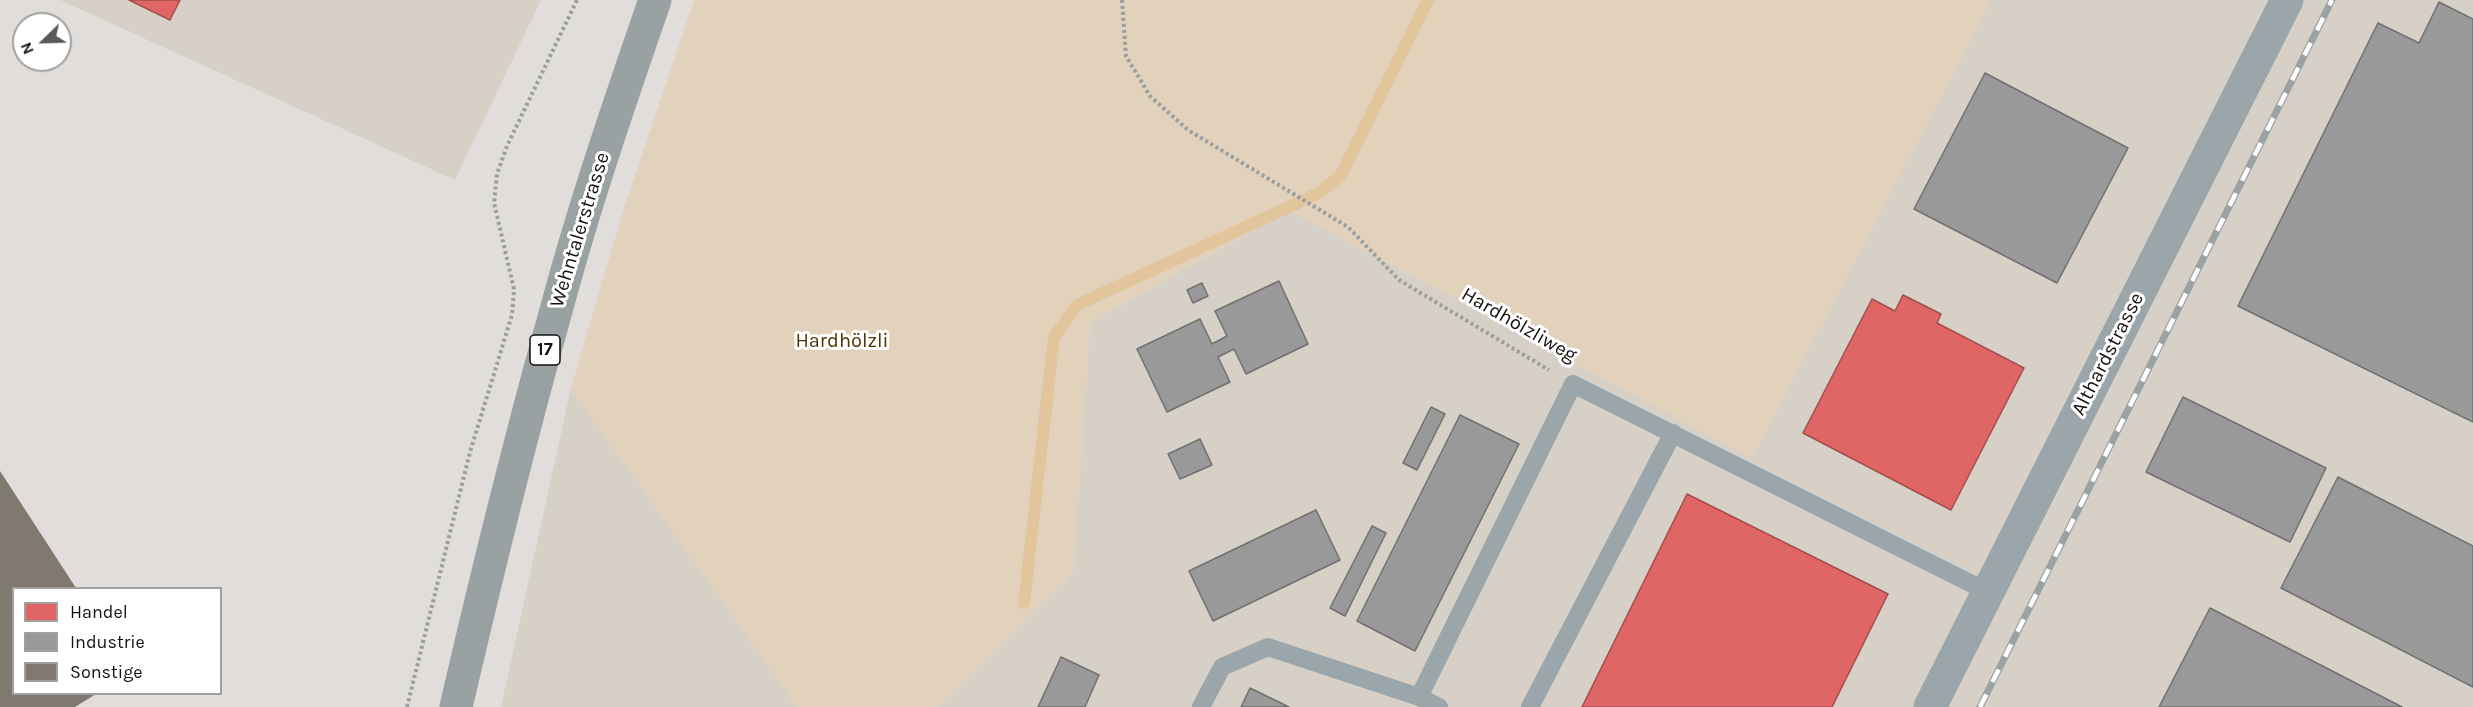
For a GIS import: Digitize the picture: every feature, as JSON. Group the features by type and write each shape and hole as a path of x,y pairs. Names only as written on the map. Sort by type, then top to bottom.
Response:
{"main road":[{"name":"Wehntalerstrasse","path":"456,707 495,538 557,305 592,190 655,0"}],"street":[{"name":"Althardstrasse","path":"1930,707 2287,0"}],"lane":[{"name":"Hardhölzliweg","path":"1573,384 1988,592"},
{"path":"1419,697 1573,384"},
{"path":"1530,707 1673,434"},
{"path":"1201,707 1222,667 1268,647 1419,697 1439,707"}],"path":[{"path":"407,707 471,452 512,315 514,289 494,203 497,174 507,147 577,0"},
{"name":"Hardhölzliweg","path":"1122,0 1126,56 1150,96 1188,130 1348,227 1399,280 1573,384"}],"shaded area":[{"path":"60,0 541,0 455,180"},
{"path":"1987,0 2473,0 2473,707 938,707 1073,573 1090,323 1289,210 1752,458"},
{"path":"571,388 798,707 501,707"}],"green space":[{"name":"Hardhölzli","path":"694,0 1987,0 1991,2 1752,458 1289,210 1090,323 1073,573 938,707 798,707 571,388 622,215"}],"building: Handel":[{"path":"129,0 180,0 170,20"},
{"path":"1903,295 1941,314 1937,323 2024,368 1951,510 1803,433 1872,299 1895,311"},
{"path":"1687,494 1888,594 1832,707 1582,707"}],"building: Industrie":[{"path":"2439,2 2473,19 2473,422 2238,306 2378,23 2419,43"},
{"path":"1985,73 2128,148 2057,283 1914,209"},
{"path":"1279,281 1308,344 1246,374 1234,349 1218,357 1230,382 1167,412 1137,349 1200,319 1212,344 1227,336 1215,311"},
{"path":"1202,283 1208,296 1193,303 1187,290"},
{"path":"2183,397 2326,468 2290,542 2146,472"},
{"path":"1431,407 1445,414 1417,470 1403,463"},
{"path":"1460,415 1519,444 1415,651 1357,621"},
{"path":"1200,439 1212,465 1180,479 1168,454"},
{"path":"2338,477 2473,546 2473,687 2281,588"},
{"path":"1316,510 1340,560 1213,621 1189,571"},
{"path":"1372,526 1386,533 1345,616 1330,608"},
{"path":"2210,608 2402,707 2159,707"},
{"path":"1061,657 1099,675 1085,707 1038,707"},
{"path":"1250,688 1289,707 1241,707"}],"building: Sonstige":[{"path":"0,471 75,587 12,587 12,695 94,695 75,707 0,707"}],"waterway":[{"path":"1024,603 1054,337 1077,305 1319,193 1341,175 1428,0"}],"railway":[{"path":"1980,707 2332,0"}]}
